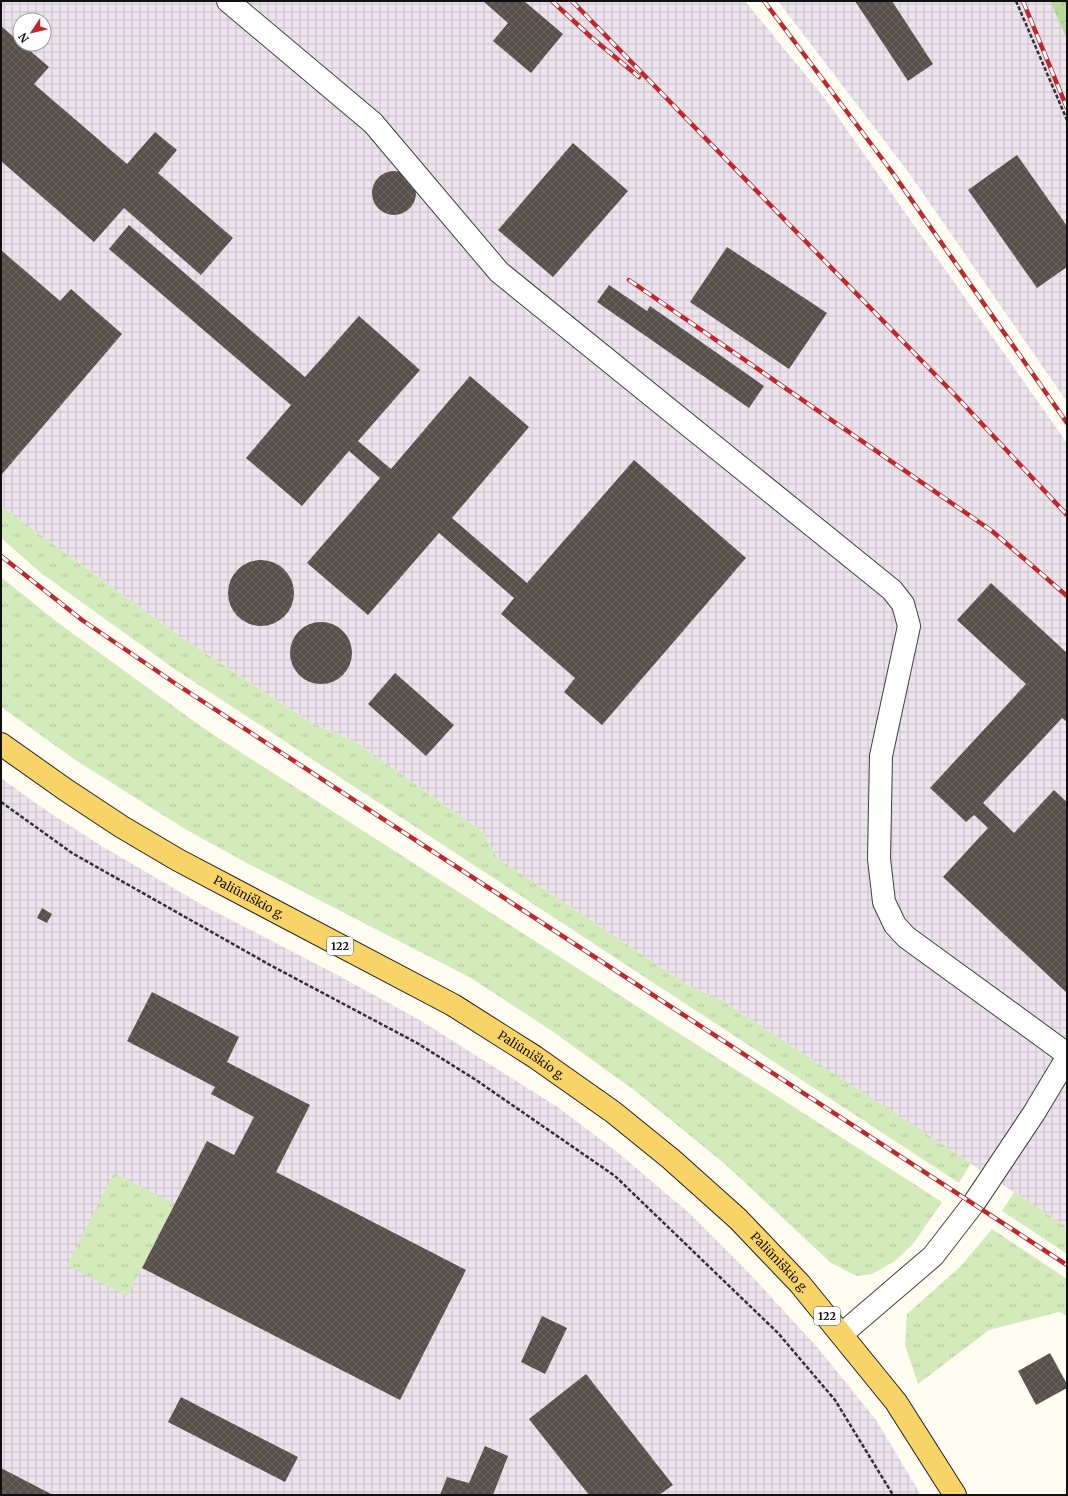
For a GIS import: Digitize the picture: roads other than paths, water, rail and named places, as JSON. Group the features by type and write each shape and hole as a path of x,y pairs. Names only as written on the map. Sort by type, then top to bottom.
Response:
{"main road":[{"name":"Paliūniškio g.","path":"1,744 122,827 238,892 453,1005 535,1057 606,1107 671,1159 738,1219 800,1284 896,1402 956,1495"}],"street":[{"path":"228,1 373,123 499,272 892,590 904,604 909,626 881,756 879,858 884,902 895,924 906,937 1067,1054"},
{"path":"842,1334 891,1294 938,1251 974,1203 1034,1113 1067,1058"}],"railway":[{"path":"552,1 591,37 639,77"},
{"path":"572,1 955,395 1067,515"},
{"path":"764,1 892,172 1067,423"},
{"path":"1023,1 1067,108"},
{"path":"629,280 992,531 1067,596"},
{"path":"1,556 82,620 176,684 1067,1265"}]}
